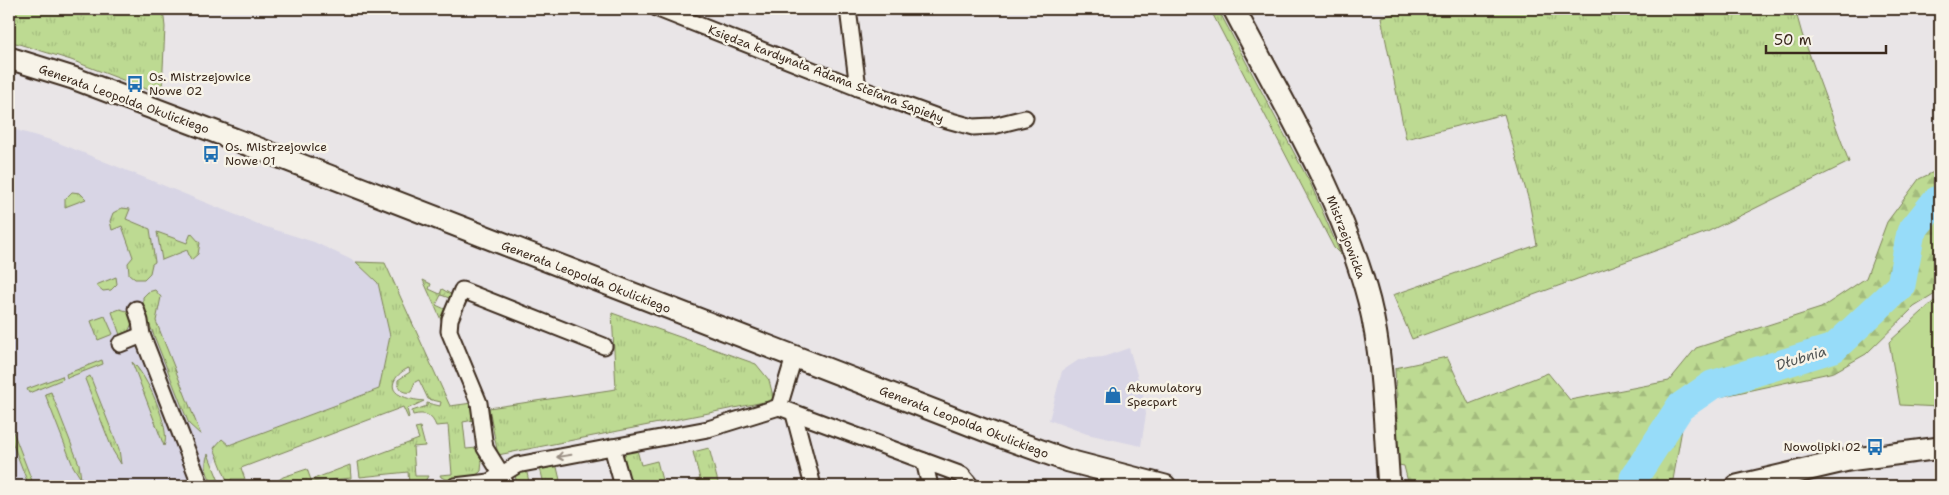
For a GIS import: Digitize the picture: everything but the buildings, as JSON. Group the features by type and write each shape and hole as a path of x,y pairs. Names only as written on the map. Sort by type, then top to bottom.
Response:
{"main road":[{"name":"Mistrzejowicka","path":"1234,9 1329,194 1358,264 1369,302 1376,342 1389,486"},
{"name":"Generała Leopolda Okulickiego","path":"9,58 73,78 213,131 1043,452 1099,470 1165,486"},
{"path":"1737,486 1848,460 1940,448"}],"street":[{"name":"Księdza kardynała Adama Stefana Sapiehy","path":"658,9 858,88 940,118 973,126 993,126 1025,118"},
{"path":"848,9 858,88"},
{"path":"504,480 486,452 479,403 449,331 450,319 462,290 604,346"},
{"path":"136,309 142,335 201,486"},
{"path":"120,344 142,335"},
{"path":"779,407 794,357"},
{"path":"456,486 504,480 517,465 708,429 779,407 962,475 971,486"},
{"path":"794,414 814,486"},
{"path":"612,447 623,486"},
{"path":"924,460 930,486"}],"shaded area":[{"path":"9,128 54,141 263,226 314,242 356,262 378,283 390,336 379,389 229,445 195,486 9,486"},
{"path":"1129,348 1143,395 1146,414 1141,446 1087,434 1049,420 1062,371 1080,359 1103,357"}],"green space":[{"path":"9,9 163,9 165,27 162,89 154,92 71,60 9,41"},
{"path":"1210,9 1218,9 1311,185 1341,255 1334,248"},
{"path":"1411,9 1795,9 1802,34 1849,162 1707,232 1412,339 1393,295 1537,245 1529,201 1504,114 1406,139 1381,17"},
{"path":"1940,169 1940,291 1914,307 1866,354 1834,372 1701,401 1683,423 1673,480 1614,486 1409,486 1404,466 1399,465 1395,368 1447,357 1469,404 1548,373 1570,400 1669,381 1696,348 1821,308 1866,278 1887,222 1919,179"},
{"path":"72,192 80,193 86,199 65,207 65,199"},
{"path":"122,208 130,209 126,219 150,229 155,262 152,264 150,273 144,279 135,279 129,274 128,263 133,257 122,226 112,230 110,221 113,213"},
{"path":"157,232 187,243 191,233 200,243 198,254 191,260 187,250 162,260"},
{"path":"356,262 385,263 450,406 472,403 474,420 463,422 466,449 477,448 482,460 481,471 478,474 462,479 450,480 441,477 440,475 452,474 448,425 436,426 428,415 413,415 412,411 427,406 427,403 440,406 441,402 428,399 419,380 415,382 411,392 401,390 398,386 398,380 410,372 409,368 397,376 393,384 396,392 403,396 424,401 407,409 408,418 403,407 241,468 245,479 231,479 234,486 229,486 214,448 222,439 229,445 379,389 390,336 378,283"},
{"path":"116,277 117,284 111,290 103,291 96,285"},
{"path":"423,280 431,284 429,289 440,294 442,289 452,295 452,299 441,295 436,305 447,310 442,322"},
{"path":"155,290 161,297 156,321 201,435 189,424 143,308 143,297 148,292"},
{"path":"1940,299 1940,407 1900,405 1889,342 1933,302"},
{"path":"120,309 130,312 133,321 128,332 120,335 112,312"},
{"path":"612,313 756,364 769,380 774,400 498,455 489,408 616,389"},
{"path":"105,316 113,334 98,340 91,321"},
{"path":"102,360 103,364 67,378 66,374"},
{"path":"132,362 144,378 161,415 165,438 164,446"},
{"path":"62,376 63,379 29,393 27,389"},
{"path":"90,376 119,449 121,464 113,451 85,379"},
{"path":"51,392 79,464 81,479 73,466 45,394"},
{"path":"9,421 34,486 29,486 9,434"},
{"path":"420,427 425,446 413,447 415,476 428,476 424,483 409,485 408,472 360,477 358,462 419,439 415,428"},
{"path":"709,448 719,486 696,486 695,481 700,479 693,452"},
{"path":"637,450 641,465 657,461 663,484 629,486 623,457 628,451"},
{"path":"208,454 221,486 216,486 208,475 206,463"},
{"path":"556,463 560,480 544,484 540,468"},
{"path":"350,465 351,478 270,486 283,477 307,469 311,480"},
{"path":"524,471 527,473 530,486 517,486 515,475"}],"waterway":[{"name":"Dłubnia","path":"1634,486 1634,478 1680,407 1712,385 1834,348 1901,285 1911,232 1935,202 1940,199"}],"place":[{"name":"Os. Mistrzejowice Nowe 02","path":"135,84"},
{"name":"Os. Mistrzejowice Nowe 01","path":"211,154"},
{"name":"Akumulatory Specpart","path":"1113,395"},
{"name":"Nowolipki 02","path":"1875,447"}]}
